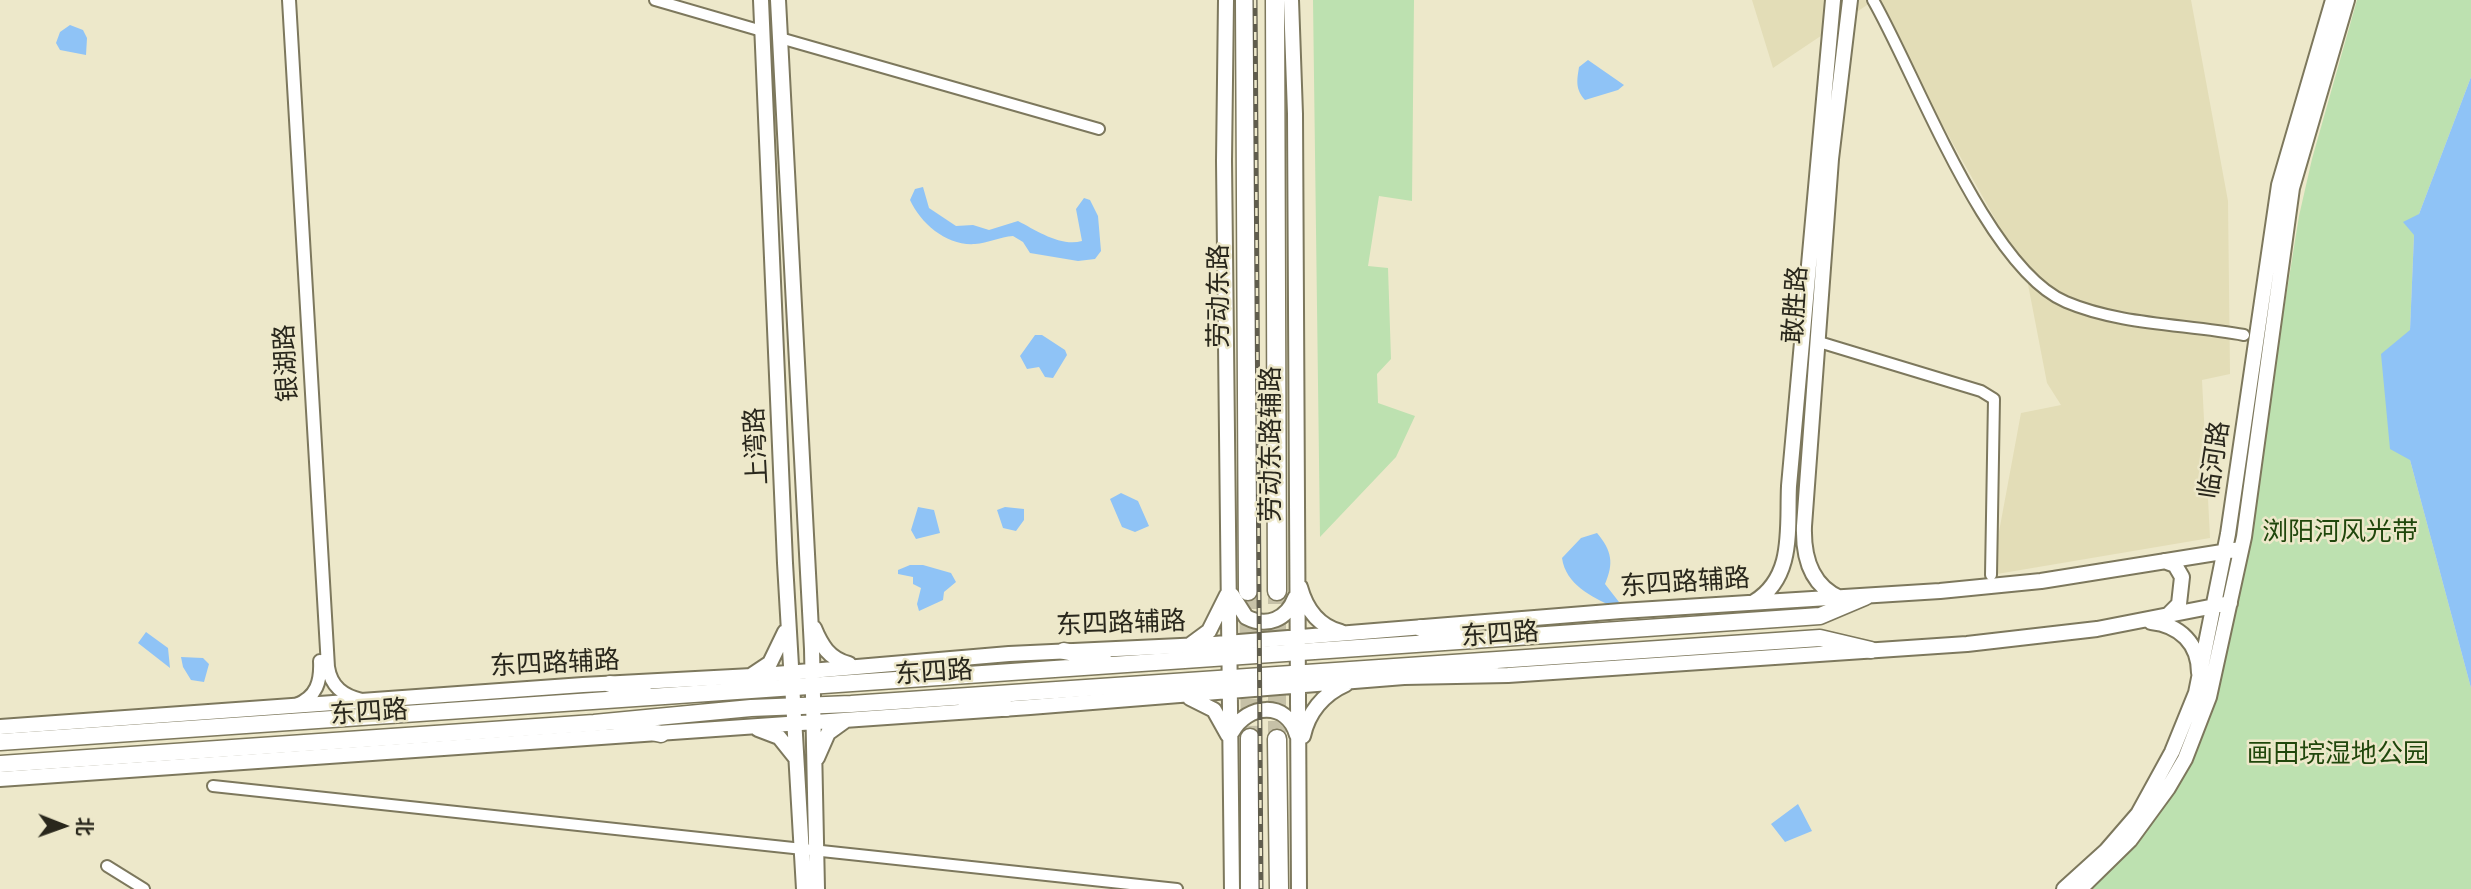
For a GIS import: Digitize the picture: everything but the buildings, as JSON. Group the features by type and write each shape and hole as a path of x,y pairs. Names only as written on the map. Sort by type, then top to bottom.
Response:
{"highway":[{"name":"劳动东路","path":"1236,586 1245,0"},
{"path":"1275,0 1277,591"},
{"path":"1250,738 1250,889"},
{"path":"1277,739 1279,889"}],"main road":[{"name":"上湾路","path":"761,0 787,617 804,889"},
{"name":"上湾路","path":"778,0 810,616 817,889"},
{"name":"劳动东路辅路","path":"1226,0 1224,161 1236,586 1231,650 1232,889"},
{"name":"劳动东路辅路","path":"1291,0 1295,114 1299,889"},
{"name":"敢胜路","path":"1754,602 1775,583 1786,559 1788,486 1833,0"},
{"name":"敢胜路","path":"1841,599 1829,593 1815,578 1807,561 1804,540 1831,159 1850,0"},
{"name":"临河路","path":"2080,889 2130,840 2185,759 2209,697 2223,604 2225,552 2279,185 2333,0"},
{"name":"临河路","path":"2064,889 2106,851 2138,814 2172,752 2199,683 2241,549 2292,188 2347,0"},
{"path":"2198,556 2219,540 2232,508"},
{"name":"东四路辅路","path":"1297,645 1349,634 1754,602 1841,599 2000,586 2241,549"},
{"path":"2164,561 2175,565 2182,576 2179,604 2167,616"},
{"path":"1296,572 1309,610 1325,626 1349,634"},
{"path":"1236,586 1246,617 1267,622 1287,613 1297,594"},
{"path":"1150,662 1202,638 1236,586"},
{"name":"东四路","path":"0,742 716,691 792,679 1150,662 1231,650 1297,645 1342,651 1820,617 1865,597"},
{"path":"1342,651 1332,656 1330,664 1348,676 1492,674 1871,650 2050,635 2223,604"},
{"path":"810,616 817,637 834,658 864,666"},
{"path":"716,691 752,676 770,663 785,632 787,617"},
{"path":"2133,622 2171,626 2187,639 2198,658 2199,683"},
{"path":"1421,628 1482,640"},
{"name":"东四路","path":"0,764 608,722 794,715 891,701 1231,684 1348,676 1393,667 1820,638 1871,650"},
{"name":"东四路辅路","path":"812,678 864,666 1064,651 1188,646 1231,650"},
{"path":"1064,651 1126,663"},
{"path":"1434,664 1492,674"},
{"name":"东四路辅路","path":"0,727 610,684 752,676 792,679"},
{"path":"1298,762 1310,715 1348,676"},
{"path":"610,684 663,695"},
{"path":"813,713 851,718 1174,697 1231,684"},
{"path":"1174,697 1199,701 1214,710 1225,726 1231,749"},
{"path":"936,698 1006,708"},
{"path":"815,774 819,748 828,733 851,718 891,701"},
{"path":"1231,733 1244,715 1257,709 1269,709 1292,724 1298,740"},
{"path":"0,779 746,728 794,715"},
{"path":"608,722 661,734"},
{"path":"746,728 779,737 791,748 798,765"}],"street":[{"name":"银湖路","path":"282,0 321,668 316,689 310,697 293,706"},
{"name":"银湖路","path":"289,0 329,678 341,691 366,701"},
{"path":"655,0 762,31"},
{"path":"1873,0 1969,192 2026,274 2063,301 2119,319 2185,324 2244,335"},
{"path":"780,38 1099,129"},
{"path":"1819,342 1981,391 1994,399 1991,575"},
{"path":"214,786 817,849 1133,887 1177,889"},
{"path":"107,866 144,889"}],"shaded area":[{"path":"1752,0 2191,0 2228,201 2230,374 2202,380 2210,538 1991,575 2021,413 2061,405 2047,383 2026,274 1873,1 1773,68"}],"green space":[{"path":"1313,0 1414,0 1412,201 1379,196 1368,266 1388,268 1391,359 1377,374 1378,403 1415,416 1396,457 1320,537"},
{"path":"2357,0 2471,0 2471,77 2419,214 2414,235 2410,330 2410,460 2471,688 2471,889 2089,889 2131,849 2182,777 2215,703 2255,517 2271,390 2299,216 2312,159"}],"water":[{"path":"70,25 83,30 87,38 86,55 60,50 56,43 60,32"},
{"path":"1588,60 1624,85 1618,90 1585,100 1578,88 1578,76 1579,67"},
{"path":"2471,77 2471,688 2410,460 2390,449 2381,354 2410,330 2414,235 2403,222 2419,214"},
{"path":"923,187 929,208 956,226 973,225 989,230 1018,221 1049,237 1066,242 1082,241 1076,209 1084,198 1090,200 1098,216 1101,251 1095,259 1078,261 1030,253 1023,242 1013,236 975,244 955,241 936,232 915,209 910,200 915,189"},
{"path":"1035,335 1042,335 1065,350 1067,355 1053,378 1045,377 1039,367 1027,369 1020,356"},
{"path":"1121,493 1138,501 1149,526 1135,532 1122,527 1110,499"},
{"path":"918,507 934,510 940,533 916,539 911,530"},
{"path":"1005,507 1024,509 1024,520 1016,531 1003,528 997,510"},
{"path":"1597,533 1610,557 1610,570 1605,584 1619,602 1613,607 1588,594 1574,582 1564,567 1562,558 1581,538"},
{"path":"910,565 923,565 951,573 956,582 944,592 943,600 919,611 917,604 921,588 913,584 913,577 898,574 898,570"},
{"path":"146,632 168,648 170,668 138,643"},
{"path":"181,657 203,658 209,664 204,682 191,680 183,667"},
{"path":"1798,804 1812,831 1785,842 1771,824"}],"tunnel":[{"path":"1248,591 1250,738"},
{"path":"1277,591 1277,739"}],"railway":[{"path":"1255,0 1261,889"}],"park label":[{"name":"浏阳河风光带","path":"2340,533"},
{"name":"画田垸湿地公园","path":"2338,755"}]}
